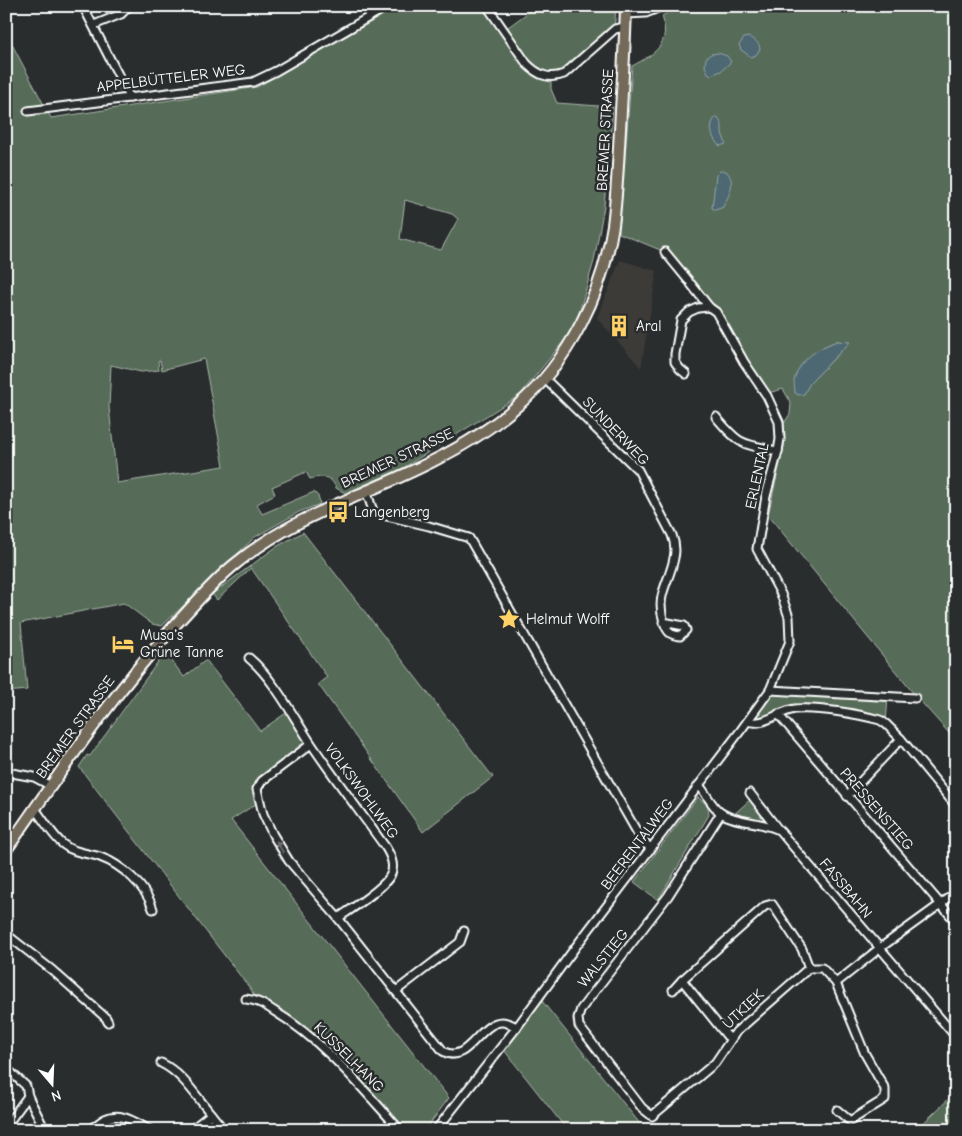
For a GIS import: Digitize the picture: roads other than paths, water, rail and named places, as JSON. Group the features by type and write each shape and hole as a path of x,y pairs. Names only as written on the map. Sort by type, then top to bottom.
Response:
{"main road":[{"name":"BREMER STRASSE","path":"6,850 139,665 198,599 233,566 289,527 366,490 432,462 487,429 519,405 544,378 568,346 591,302 602,270 612,228 617,188 626,10"}],"street":[{"path":"84,6 130,98"},
{"path":"94,25 121,14 129,6"},
{"name":"APPELBÜTTELER WEG","path":"28,111 253,82 276,71 388,6"},
{"path":"487,6 527,64 544,76 557,77 564,74 615,29 625,27"},
{"path":"626,10 642,14 663,6"},
{"name":"ERLENTAL","path":"665,252 709,307 716,312 744,362 767,396 779,422 780,439 778,451 766,496 757,549 782,594 788,617 790,641 770,690"},
{"path":"686,374 675,362 681,320 689,312 698,308 709,307"},
{"name":"SUNDERWEG","path":"544,378 638,470 672,535 676,545 674,558 659,607 663,622"},
{"path":"716,417 732,437 744,444 778,451"},
{"path":"366,490 373,511 378,514 469,538 642,838 651,849"},
{"name":"VOLKSWOHLWEG","path":"250,658 257,665 386,848 392,861 391,875 385,883 338,918"},
{"path":"770,690 915,698"},
{"name":"BEERENTALWEG","path":"436,1130 517,1027 770,690"},
{"path":"748,720 759,723 778,714 796,709 810,709 874,719 886,724 901,739 956,806"},
{"name":"PRESSENSTIEG","path":"778,714 956,922"},
{"path":"848,796 901,739"},
{"name":"VOLKSWOHLWEG","path":"312,744 262,780 258,786 258,799 269,827 283,853 338,918 440,1049 455,1055 495,1023 505,1023 517,1027"},
{"path":"6,772 34,777 51,786"},
{"path":"699,785 720,813 772,826 779,830"},
{"name":"FASSBAHN","path":"750,793 779,830 956,1037"},
{"path":"35,809 62,844 71,849 101,857 121,867 150,900 153,909"},
{"name":"WALSTIEG","path":"652,1116 642,1108 584,1034 579,1026 579,1014 589,998 668,896 720,813"},
{"path":"836,983 880,948 956,893"},
{"path":"673,990 765,906 772,904 802,949 809,968 822,968 836,983 865,1054 885,1089 885,1099 850,1120 837,1110"},
{"path":"396,991 460,942 464,931"},
{"path":"6,934 52,970 106,1018 108,1022"},
{"name":"UTKIEK","path":"652,1116 715,1063 730,1038 809,968"},
{"path":"682,980 730,1038"},
{"name":"KUSSELHANG","path":"246,999 255,999 284,1016 322,1046 400,1130"},
{"path":"161,1063 169,1067 185,1083 224,1130"},
{"path":"6,1068 26,1086 28,1096 43,1126 50,1130"},
{"path":"6,1126 28,1096"},
{"path":"191,1130 211,1114"},
{"path":"88,1130 115,1115 128,1118 150,1130"}],"water":[{"path":"748,37 759,45 760,49 756,55 751,57 741,50 739,45 744,38"},
{"path":"718,53 727,56 731,62 721,71 711,75 705,66 706,58 711,54"},
{"path":"715,118 718,118 722,125 722,133 726,144 720,146 715,140 711,129"},
{"path":"720,171 726,171 729,175 731,189 723,207 716,210 712,208 716,175"},
{"path":"837,341 850,342 810,383 804,394 799,395 795,393 794,379 806,359 817,350"}],"place":[{"name":"Aral","path":"619,326"},
{"name":"Langenberg","path":"338,512"},
{"name":"Helmut Wolff","path":"509,619"},
{"name":"Musa's Grüne Tanne","path":"123,644"}]}
